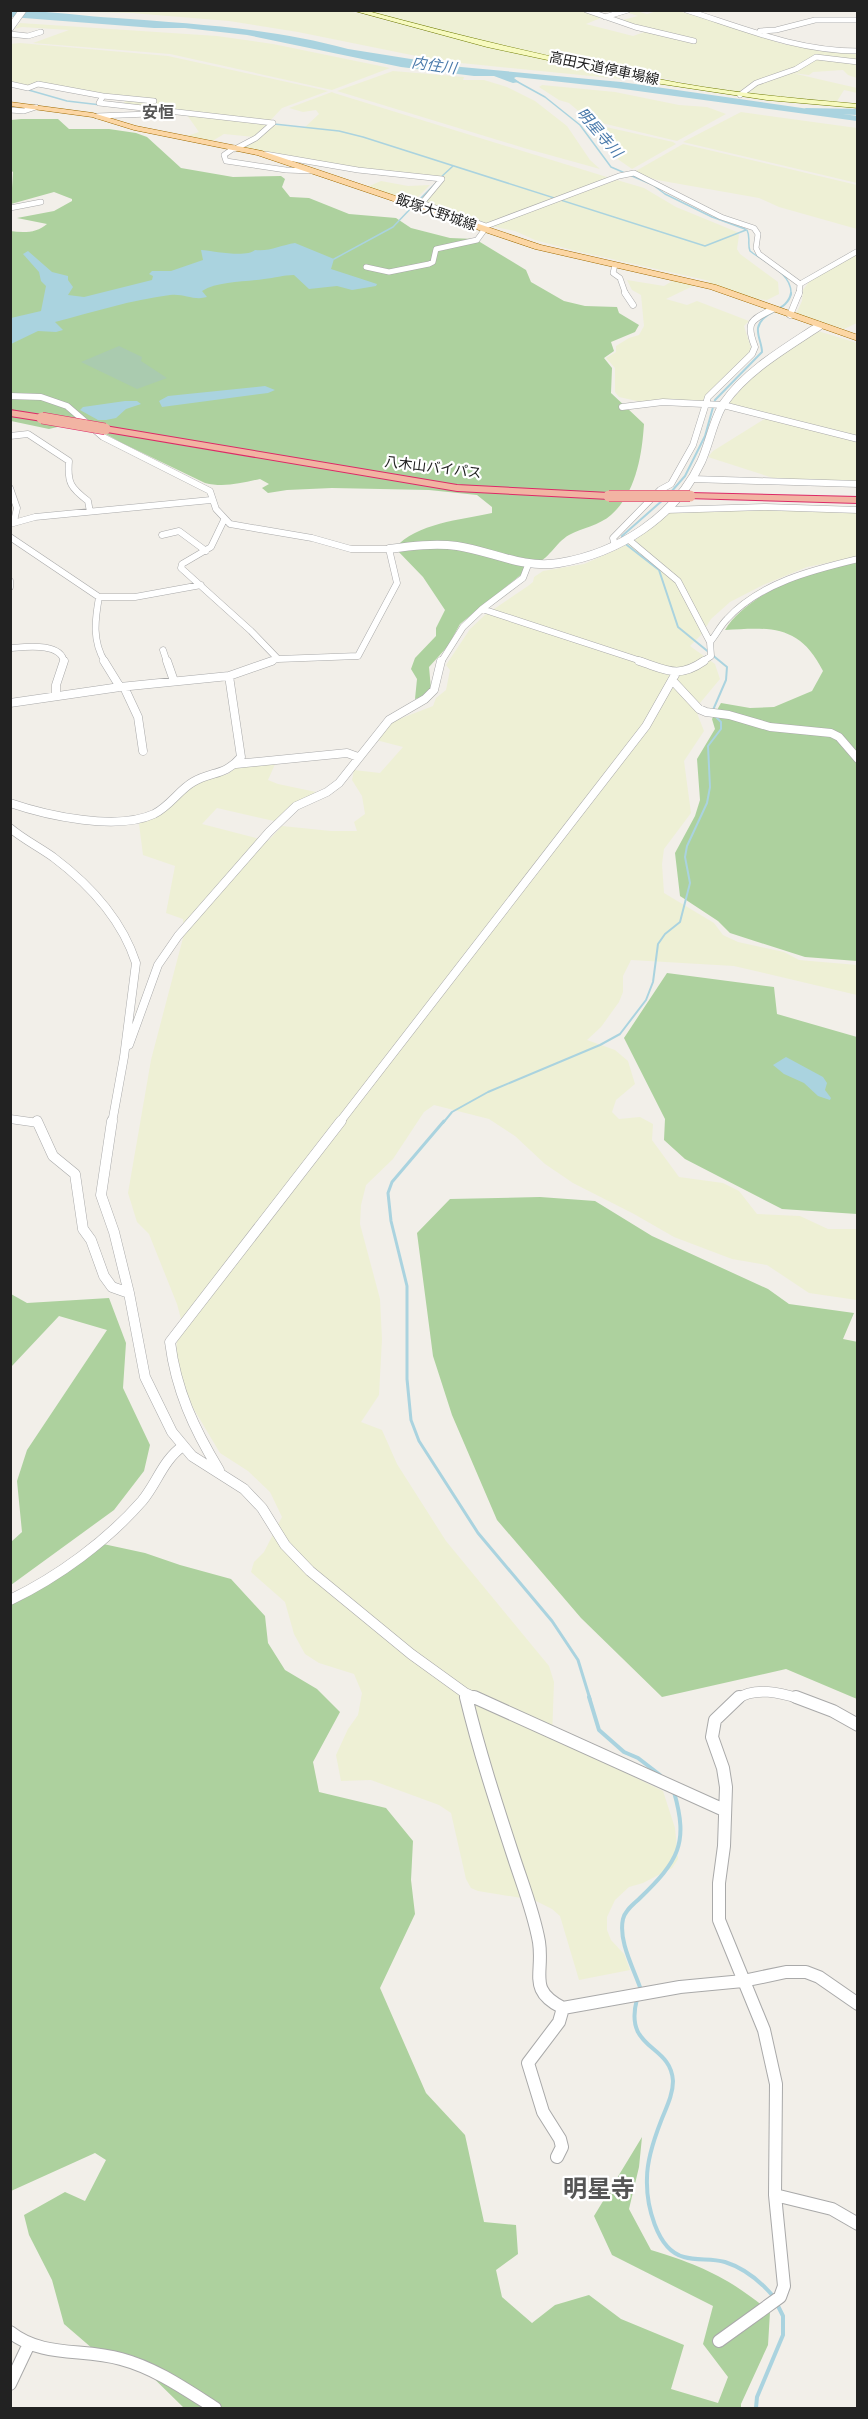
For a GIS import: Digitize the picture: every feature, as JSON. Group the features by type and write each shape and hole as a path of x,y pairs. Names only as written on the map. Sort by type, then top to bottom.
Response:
{"highway":[{"name":"八木山バイパス","path":"10,413 458,488 609,496 858,500"}],"main road":[{"name":"高田天道停車場線","path":"354,10 487,45 638,77 740,95 858,106"},
{"name":"飯塚大野城線","path":"10,104 95,116 134,128 259,153 561,254 713,287 858,338"}],"street":[{"path":"10,28 23,10"},
{"path":"586,10 635,27 694,41"},
{"path":"605,17 628,10"},
{"path":"686,10 785,43 858,51"},
{"path":"749,30 773,32 802,22 817,21 831,16 858,20"},
{"path":"10,34 28,36 41,32"},
{"path":"843,58 846,51"},
{"path":"740,95 756,83 796,69 816,57 843,58 858,62"},
{"path":"10,84 28,88 38,84 103,96 154,100"},
{"path":"103,96 95,116 164,112"},
{"path":"98,105 273,123 256,138 224,155 226,161 286,170 312,171"},
{"path":"10,110 24,111 36,107"},
{"path":"259,153 358,170 442,179 422,203 484,228"},
{"path":"366,267 389,272 429,264 433,262 436,249 477,240 484,228 619,176 634,173 721,217 754,228 758,234 756,248 759,254 800,284"},
{"path":"10,208 41,202"},
{"path":"800,284 858,251"},
{"path":"615,265 613,273 620,278 623,291 633,305"},
{"path":"615,546 612,541 613,537 660,490 671,484 693,445 708,397 752,354 755,347 750,334 750,324 755,318 782,312 798,299 800,284"},
{"path":"10,396 41,397 67,406 103,437 176,471 210,490 211,500 224,520 242,527 312,538 351,549 389,549 442,544 528,565 567,561 615,546 629,540 666,510 686,490 692,479 710,444 723,405 764,364 819,326"},
{"path":"622,407 635,408 663,402 723,405 858,439"},
{"path":"10,436 28,435 69,460 68,474 72,489 88,501 90,512"},
{"path":"692,479 858,484"},
{"path":"10,488 17,508 12,522 211,500"},
{"path":"666,510 766,507 858,510"},
{"path":"224,520 218,538 206,551 182,564 181,568 278,659"},
{"path":"162,535 179,531 206,551"},
{"path":"10,537 99,597 135,597 201,585"},
{"path":"221,1473 196,1433 181,1399 173,1373 170,1342 646,726 674,677 702,665 711,656 710,642 678,581 629,540"},
{"path":"10,703 56,695 230,676 278,659 358,656 397,583 389,549"},
{"path":"710,642 728,617 757,596 816,570 858,559"},
{"path":"124,1057 158,965 178,936 269,832 296,806 327,792 339,783 389,720 425,699 434,690 438,668 443,657 463,627 482,609 523,578 528,565"},
{"path":"10,581 10,587"},
{"path":"99,597 93,625 100,654 137,709 142,728 143,751"},
{"path":"482,609 674,677 699,708 706,712 729,715 770,727 831,733 839,738 858,759"},
{"path":"10,648 39,647 58,653 63,658 64,664 55,684 56,695"},
{"path":"163,650 174,681"},
{"path":"10,803 37,812 71,819 96,821 133,818 159,811 190,783 228,772 241,757 230,676"},
{"path":"236,764 347,753 358,757"},
{"path":"10,828 74,874 118,924 133,948 136,963 124,1057 101,1195 114,1232 129,1293 145,1377 157,1405 183,1446 192,1456 244,1489 262,1508 285,1545 310,1571 411,1654 465,1693 724,1810"},
{"path":"10,1119 37,1121 52,1156 75,1174 83,1229 91,1240 104,1276 112,1287 129,1293"},
{"path":"10,1600 20,1597 56,1572 115,1526 151,1490 170,1454 183,1446"},
{"path":"719,2341 780,2297 784,2286 774,2195 776,2084 764,2030 719,1920 726,1786 723,1768 712,1737 715,1720 729,1704 744,1694 765,1691 798,1698 832,1711 858,1725"},
{"path":"465,1693 539,1938 539,1987 543,1998 550,2004 563,2008 680,1987 743,1981 786,1972 806,1972 819,1977 858,2004"},
{"path":"557,2157 562,2147 560,2139 543,2112 528,2063 559,2022 563,2008"},
{"path":"774,2195 832,2209 858,2224"},
{"path":"10,2332 28,2346 118,2358 149,2368 215,2409"},
{"path":"10,2384 28,2346"}],"green space":[{"path":"52,11 349,11 444,36 627,76 621,79 441,61 298,32 229,21 132,13"},
{"path":"362,11 584,11 603,17 586,24 633,36 647,31 619,21 638,16 626,12 636,11 647,14 657,11 678,11 742,28 779,43 822,51 857,52 857,78 848,75 843,70 813,72 809,75 792,73 857,88 857,93 844,90 836,103 721,90 511,48"},
{"path":"20,23 217,36 273,44 390,68 332,90 170,54 33,43 69,30 22,27 14,29"},
{"path":"10,44 168,56 328,91 282,108 269,122 121,105 129,98 37,83 27,86 11,83"},
{"path":"393,71 464,77 463,80 484,80 507,87 535,101 567,126 590,160 600,169 337,91"},
{"path":"542,85 615,92 679,105 707,107 726,114 677,141 589,120 569,103 559,100 539,87"},
{"path":"332,92 610,178 486,224 425,202 444,178 384,172 239,148 273,125 304,128 319,114 316,110 303,112 289,108"},
{"path":"741,112 857,128 857,183 683,142"},
{"path":"187,115 269,125 254,137 224,134 209,143 184,137 199,132"},
{"path":"58,119 69,129 109,129 136,133 147,137 181,168 233,177 281,176 285,179 282,187 290,197 309,198 349,214 396,218 411,228 450,238 475,239 526,270 531,282 564,301 585,306 617,307 619,313 639,325 635,332 611,342 614,351 604,358 612,368 611,393 644,424 642,448 636,473 620,506 607,518 564,538 539,563 533,565 460,624 448,646 429,667 431,689 424,697 415,699 417,679 411,669 415,658 436,636 436,628 445,610 423,577 395,548 415,533 427,528 492,513 492,507 477,495 429,490 332,488 268,493 262,488 269,484 260,479 233,484 205,483 82,421 49,429 11,421 10,231 35,231 47,224 17,218 54,211 72,201 54,192 11,204 13,172 10,170 11,120"},
{"path":"588,123 676,144 632,169 619,160"},
{"path":"683,144 857,185 857,229 779,207 759,198 657,180 634,172"},
{"path":"617,180 644,188 676,207 737,232 739,235 737,249 740,254 778,282 779,294 767,300 755,299 706,283 710,281 576,251 535,240 515,231 491,226"},
{"path":"381,181 408,186 430,185 413,202 367,187"},
{"path":"857,253 857,323 844,329 796,314 802,301 803,290 811,279"},
{"path":"627,280 664,286 674,280 695,285 666,299 687,305 697,301 749,321 744,326 751,348 749,353 702,401 641,402 619,397 615,392 615,368 606,358 616,352 616,346 639,335 644,326 641,295 632,290"},
{"path":"818,331 857,343 857,484 773,478 708,457 713,451 771,415 731,406 729,403 748,381 771,362"},
{"path":"119,346 142,357 141,361 167,378 137,389 81,362"},
{"path":"857,511 857,560 851,558 807,567 763,585 730,602 711,619 701,635 690,646 715,664 720,679 700,703 697,713 704,731 684,761 691,813 664,849 662,864 664,893 714,923 723,935 738,942 784,952 799,960 857,965 857,995 734,966 631,960 623,976 623,992 619,1002 601,1027 587,1040 615,1050 628,1061 635,1084 616,1100 612,1112 619,1119 640,1117 653,1124 652,1140 679,1177 723,1183 739,1191 757,1214 800,1216 828,1229 857,1229 857,1300 809,1293 767,1265 732,1259 674,1237 573,1183 545,1164 515,1136 489,1119 434,1105 424,1112 393,1159 366,1185 361,1205 360,1224 380,1299 382,1339 379,1395 361,1422 382,1430 397,1464 446,1541 549,1666 554,1682 552,1737 663,1791 675,1828 678,1859 672,1868 643,1883 629,1887 615,1900 607,1917 607,1930 611,1940 624,1954 630,1970 579,1980 560,1916 552,1909 534,1900 471,1888 466,1879 451,1813 439,1805 371,1780 341,1781 336,1755 348,1729 358,1715 362,1693 354,1674 319,1663 305,1654 294,1634 285,1602 251,1572 254,1562 264,1552 282,1517 270,1492 248,1471 220,1453 192,1406 180,1373 176,1352 177,1341 184,1330 177,1304 149,1234 137,1222 128,1193 151,1060 184,934 183,919 166,913 175,866 143,855 139,824 203,779 228,774 238,766 276,762 268,780 316,792 290,806 274,821 217,808 202,824 268,841 282,826 357,831 354,822 365,814 362,796 352,780 354,770 380,773 403,747 376,740 394,721 433,706 436,698 446,690 450,670 446,665 470,629 485,615 528,586 533,582 534,577 543,571 584,564 616,550 635,540 670,512"},
{"path":"857,563 857,961 805,957 730,933 718,921 680,896 675,853 695,816 700,800 697,759 715,729 712,719 721,703 750,708 774,707 812,691 823,671 804,645 783,632 756,629 725,630 749,605 784,584 823,569"},
{"path":"667,973 774,987 777,1014 857,1037 857,1214 782,1209 685,1159 664,1140 665,1119 624,1038"},
{"path":"540,1197 595,1201 652,1236 768,1289 789,1304 854,1313 843,1339 858,1342 857,1699 786,1669 662,1697 581,1618 497,1520 452,1415 433,1356 417,1233 450,1199"},
{"path":"11,1294 27,1303 109,1298 126,1343 123,1388 150,1445 144,1471 114,1510 11,1585 11,1542 22,1532 17,1481 27,1450 107,1330 59,1316 11,1367"},
{"path":"94,1542 145,1553 231,1579 265,1616 268,1643 285,1670 317,1689 340,1712 313,1762 319,1792 386,1808 413,1841 411,1880 415,1914 380,1988 426,2093 465,2135 484,2222 516,2225 518,2254 496,2270 502,2297 532,2323 555,2305 589,2295 621,2319 684,2345 671,2389 718,2403 728,2377 703,2344 713,2306 612,2255 594,2216 642,2137 639,2167 629,2209 651,2250 685,2261 728,2281 770,2312 768,2345 741,2408 184,2408 133,2358 93,2349 64,2324 52,2280 29,2235 24,2215 65,2192 85,2201 106,2160 95,2153 11,2191 11,1605"}],"water":[{"path":"11,11 50,12 233,28 291,36 348,49 461,67 621,82 857,116 857,121 616,88 516,77 514,78 519,82 513,83 494,76 474,76 401,67 247,35 185,28 154,28 11,17"},
{"path":"295,243 334,259 331,269 377,284 376,286 352,290 337,286 309,289 294,275 224,284 202,291 207,297 175,295 155,297 55,322 63,330 38,331 11,344 11,318 41,311 46,286 41,281 39,272 23,254 28,251 52,272 68,276 73,287 68,295 84,297 152,280 153,276 149,274 152,271 171,271 203,260 201,250 245,254"},
{"path":"265,386 275,390 268,393 162,407 159,401 168,396"},
{"path":"137,401 141,404 126,409 116,418 106,420 98,420 80,410 83,407"},
{"path":"786,1057 823,1077 827,1083 825,1090 830,1100 818,1096 804,1083 784,1074 773,1065"}],"waterway":[{"name":"明星寺川","path":"516,81 545,97 580,125 611,167 653,185 665,194 712,217 745,229"},
{"path":"25,89 67,101 101,105"},
{"name":"内住川","path":"806,111 858,112"},
{"path":"274,124 339,131 363,137 705,246 746,230"},
{"path":"440,178 453,166"},
{"path":"416,203 436,183"},
{"path":"334,259 393,227 412,207"},
{"path":"747,230 750,251 783,274 791,294"},
{"path":"671,492 685,476 705,436 715,400 762,352 758,331 760,322 785,304 791,294"},
{"path":"664,499 622,536 623,542 659,570 678,627 727,667 726,680 713,710"},
{"path":"443,1123 452,1112 488,1092 600,1045 620,1034 646,1000 653,982 658,944 665,934 680,922 690,883 685,857 687,846 707,803 710,787 708,746 721,729 721,722 715,716"},
{"path":"444,1121 392,1182 388,1193 391,1221 407,1286 407,1379 411,1420 419,1441 478,1533 552,1621 578,1660 590,1699"},
{"path":"589,1697 599,1730 624,1752 638,1758 660,1775"},
{"path":"641,1990 625,1946 623,1919 628,1910 663,1873 677,1851 680,1825 674,1792"},
{"path":"637,1999 634,2016 636,2028 642,2038 665,2059 673,2081 671,2096 651,2149 647,2171 648,2200 660,2236 674,2253 694,2259 725,2262 745,2271 773,2296"},
{"path":"756,2408 757,2397 783,2335 783,2316 776,2302"}],"district":[{"name":"安恒","path":"158,113"},
{"name":"明星寺","path":"599,2189"}]}
